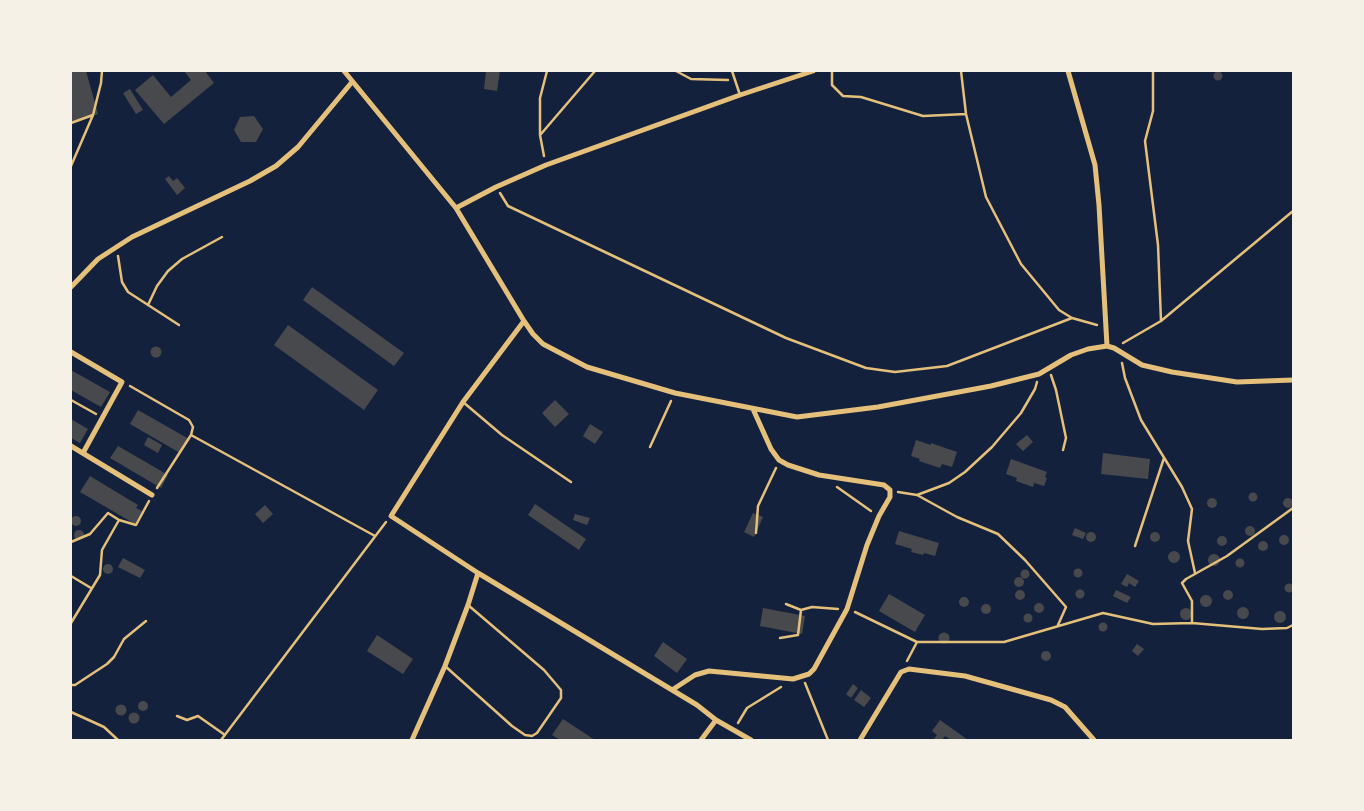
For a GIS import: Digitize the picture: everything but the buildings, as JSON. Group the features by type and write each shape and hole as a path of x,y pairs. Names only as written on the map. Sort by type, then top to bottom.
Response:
{"street":[{"path":"344,71 456,208 533,334 543,344 587,367 675,392 787,416 810,416 878,407 991,386 1039,374 1049,366 1079,352 1107,346 1142,364 1172,372 1237,382 1293,380"},
{"path":"456,208 496,187 546,165 740,95 813,71"},
{"path":"1068,71 1095,165 1107,346"},
{"path":"71,287 98,260 132,237 250,181 276,166 298,147 352,82"},
{"path":"524,321 463,402 391,516 478,573 697,705 716,720 751,740"},
{"path":"71,352 122,382 83,452"},
{"path":"672,690 695,675 709,671 793,679 803,677 814,669 845,611 867,545 879,516 890,497 890,490 884,485 819,475 788,465 779,460 771,449 754,409"},
{"path":"71,446 152,495"},
{"path":"412,740 445,666 468,606 478,573"},
{"path":"860,740 901,672 909,669 966,676 1051,700 1065,707 1094,740"},
{"path":"701,740 716,720"}],"lane":[{"path":"732,71 740,95"},
{"path":"463,402 502,435 571,482"},
{"path":"445,666 512,726 525,735 532,736 538,733 561,698 561,690 544,670 468,606"}],"path":[{"path":"71,166 93,116 102,71"},
{"path":"546,165 540,135 540,98 547,71"},
{"path":"540,135 595,71"},
{"path":"676,71 691,79 735,81"},
{"path":"832,71 832,85 843,96 861,97 923,116 966,114"},
{"path":"961,71 966,114 986,197 1021,264 1059,310 1072,318 1106,327"},
{"path":"1153,71 1152,111 1145,141 1158,246 1161,321"},
{"path":"71,124 93,116"},
{"path":"496,187 508,206 786,338 866,368 895,372 947,366 1072,318"},
{"path":"1114,348 1161,321 1293,211"},
{"path":"148,305 157,286 168,271 182,259 222,237"},
{"path":"115,248 119,259 122,282 128,292 179,325"},
{"path":"1120,353 1125,378 1141,420 1182,487 1192,509 1188,541 1195,573"},
{"path":"1049,366 1066,438 1063,450"},
{"path":"916,495 949,483 965,472 992,447 1021,413 1035,389 1039,374"},
{"path":"71,542 90,534 108,513 120,520 136,525 152,495 191,435 192,427 189,420 122,382"},
{"path":"650,447 675,392"},
{"path":"71,400 102,418"},
{"path":"191,435 375,536"},
{"path":"1135,546 1164,458"},
{"path":"756,533 758,506 779,460"},
{"path":"834,486 879,516"},
{"path":"890,490 916,495 957,517 998,534 1025,560 1066,607 1058,625"},
{"path":"1192,623 1192,601 1182,583 1195,573 1227,556 1293,508"},
{"path":"221,740 391,516"},
{"path":"71,623 100,574 102,550 120,520"},
{"path":"71,576 91,588"},
{"path":"786,604 801,610 812,607 845,611 917,642 1004,642 1103,613 1153,624 1192,623 1262,629 1286,628 1293,625"},
{"path":"780,638 798,635 801,610"},
{"path":"71,611 76,613"},
{"path":"71,685 75,685 107,664 114,657 124,639 146,621"},
{"path":"901,672 917,642"},
{"path":"803,677 828,740"},
{"path":"733,730 747,708 793,679"},
{"path":"71,712 104,727 118,740"},
{"path":"177,716 187,720 198,716 225,735"}]}
